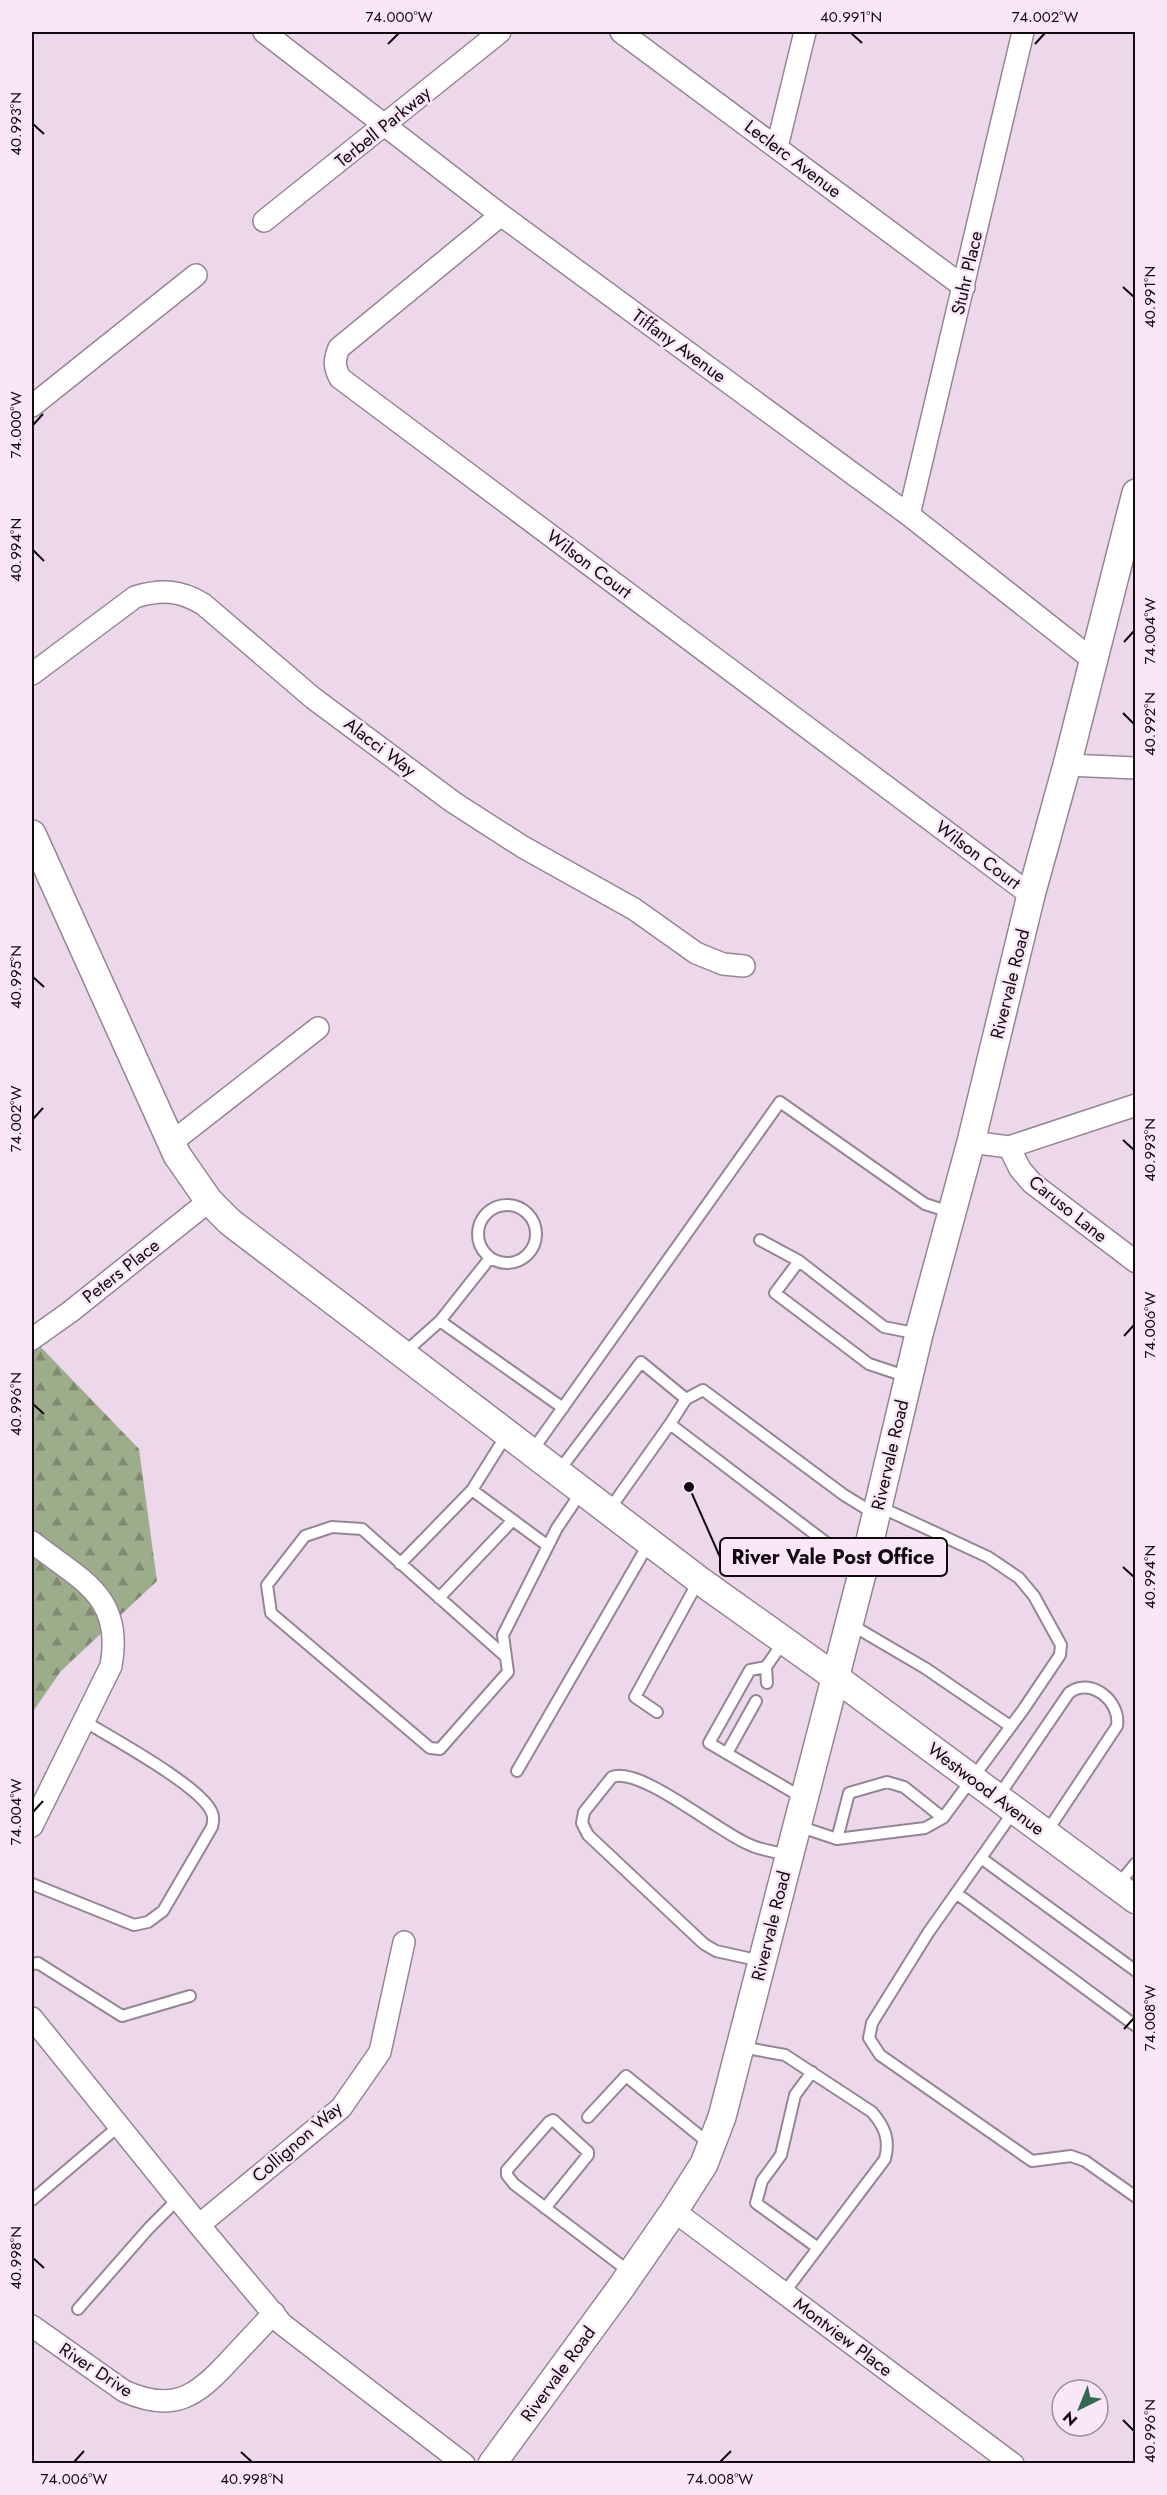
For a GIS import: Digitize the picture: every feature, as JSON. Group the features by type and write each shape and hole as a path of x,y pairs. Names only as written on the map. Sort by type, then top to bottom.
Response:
{"street":[{"name":"Tiffany Avenue","path":"264,32 501,216 909,514 1093,660"},
{"name":"Terbell Parkway","path":"264,221 500,32"},
{"name":"Leclerc Avenue","path":"621,32 964,287"},
{"path":"777,147 805,32"},
{"name":"Stuhr Place","path":"909,514 1023,32"},
{"name":"Wilson Court","path":"501,216 339,348 335,357 335,369 340,378 1031,896"},
{"path":"32,406 196,275"},
{"name":"Rivervale Road","path":"492,2463 674,2211 704,2164 722,2117 863,1570 919,1334 971,1142 1031,896 1067,765 1136,493"},
{"name":"Alacci Way","path":"32,674 135,597 152,591 170,591 188,595 203,604 313,698 453,802 523,847 634,909 696,953 723,964 744,966"},
{"path":"1067,765 1136,768"},
{"name":"Westwood Avenue","path":"32,834 172,1142 189,1174 230,1222 699,1580 836,1677 1126,1893"},
{"path":"172,1142 318,1028"},
{"path":"971,1142 1009,1147 1136,1105"},
{"name":"Caruso Lane","path":"1009,1147 1020,1169 1032,1183 1136,1262"},
{"name":"Peters Place","path":"32,1339 70,1312 210,1201"},
{"path":"32,1542 97,1593 107,1608 113,1626 115,1645 111,1666 32,1826"},
{"name":"Collignon Way","path":"199,2225 341,2108 380,2052 404,1942"},
{"path":"32,2018 282,2324 464,2463"},
{"name":"Montview Place","path":"674,2211 1013,2463"},
{"name":"River Drive","path":"32,2326 124,2391 141,2399 160,2401 193,2394 208,2384 274,2313"}],"lane":[{"path":"531,1452 780,1102 925,1204 951,1213"},
{"path":"504,1205 523,1210 535,1226 534,1244 530,1251 515,1262 507,1263 490,1258 478,1242 477,1232 486,1213 504,1205"},
{"path":"760,1240 799,1261 884,1327 919,1334"},
{"path":"403,1354 440,1321 490,1258"},
{"path":"799,1261 775,1293 869,1364 909,1377"},
{"path":"440,1321 562,1408"},
{"path":"558,1472 640,1362 686,1399"},
{"path":"609,1511 686,1399 703,1390 844,1495 988,1557 1019,1578 1034,1596 1061,1645 1060,1655 943,1818 925,1828 837,1839 797,1826"},
{"path":"670,1424 863,1570"},
{"path":"400,1564 472,1490 508,1433"},
{"path":"472,1490 548,1546"},
{"path":"504,1656 362,1529 332,1527 305,1536 267,1585 271,1613 430,1748 440,1749 506,1677 508,1672 504,1656 503,1635 557,1528 582,1491"},
{"path":"439,1598 513,1520"},
{"path":"517,1772 650,1542"},
{"path":"657,1712 635,1697 699,1580"},
{"path":"849,1623 925,1668 1010,1726"},
{"path":"767,1683 766,1667 784,1641"},
{"path":"766,1667 750,1670 709,1743 804,1798"},
{"path":"1046,1834 1117,1726 1119,1716 1109,1699 1096,1690 1084,1687 1076,1688 1069,1693 1006,1804 981,1858 928,1933 872,2023 869,2038 880,2055 1032,2161 1071,2156 1084,2161 1136,2197"},
{"path":"726,1753 756,1701"},
{"path":"32,1884 134,1925 148,1922 163,1911 212,1827 213,1814 206,1803 161,1767 84,1721"},
{"path":"761,1961 717,1951 704,1944 588,1835 582,1822 584,1812 612,1777 626,1774 650,1784 722,1831 750,1845 789,1855"},
{"path":"837,1839 849,1793 886,1782 904,1787 943,1818"},
{"path":"981,1858 1136,1971"},
{"path":"1126,1893 1136,1863"},
{"path":"956,1893 1136,2026"},
{"path":"32,1964 38,1963 122,2016 190,1996"},
{"path":"740,2047 785,2055 872,2112 881,2122 887,2134 888,2147 885,2159 784,2293"},
{"path":"812,2072 795,2095 781,2155 762,2181 756,2203 818,2248"},
{"path":"588,2117 626,2076 711,2145"},
{"path":"545,2208 588,2155 588,2152 553,2120 507,2170 507,2175 514,2184 545,2208 631,2273"},
{"path":"32,2199 118,2126"},
{"path":"78,2308 178,2199"}],"green space":[{"path":"32,1338 139,1449 157,1581 61,1671 32,1713"}],"place":[{"name":"River Vale Post Office","path":"689,1487"}]}
